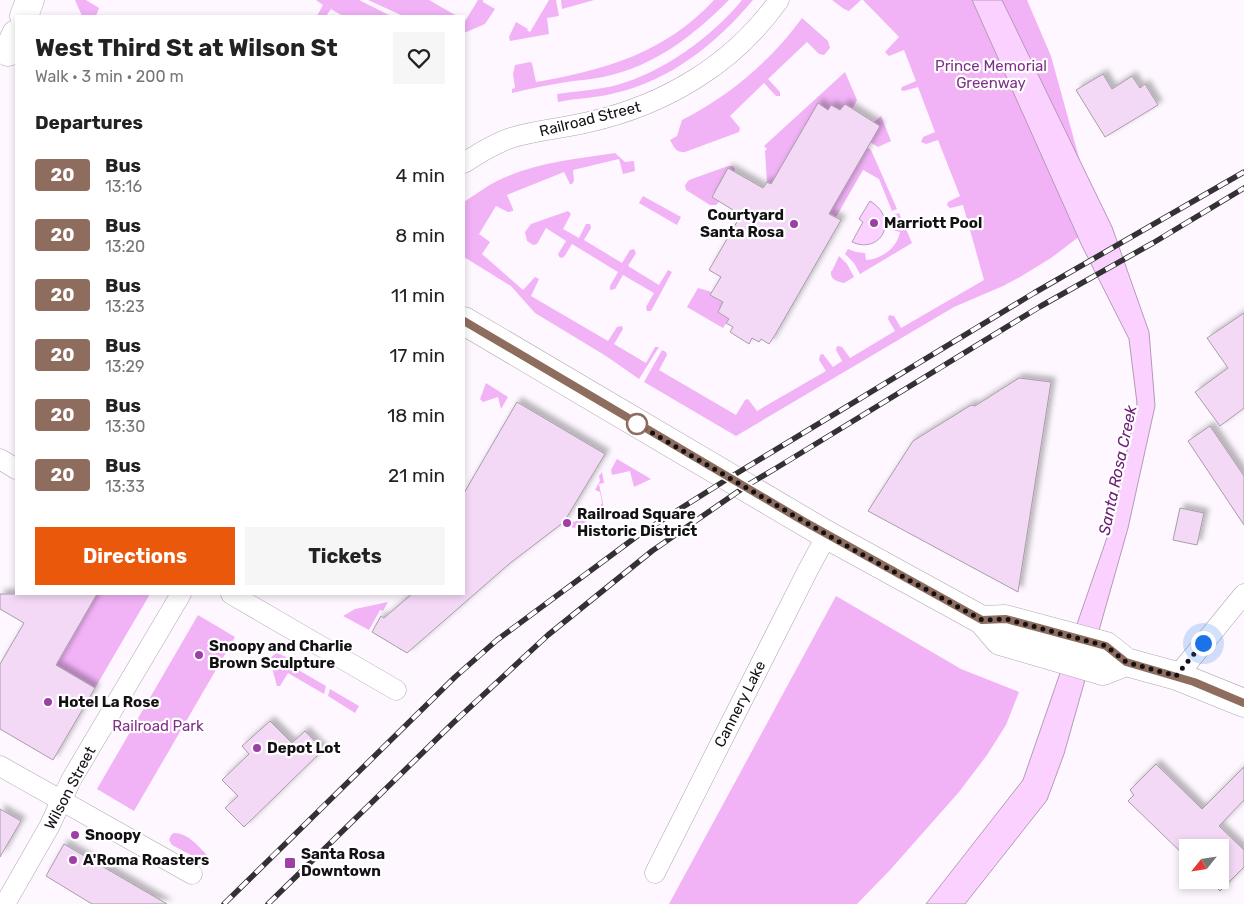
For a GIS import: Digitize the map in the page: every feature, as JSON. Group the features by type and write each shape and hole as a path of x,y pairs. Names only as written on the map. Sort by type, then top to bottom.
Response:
{"main road":[{"path":"24,15 30,0"},
{"path":"465,322 827,535 982,620 1006,619 1106,646 1126,662 1176,676 1244,703"}],"street":[{"name":"Railroad Street","path":"465,162 514,137 591,122 651,103 679,89 706,73 729,55 750,36 779,0"},
{"path":"0,459 15,468"},
{"name":"Cannery Lake","path":"655,873 827,535"},
{"path":"1176,676 1244,594"},
{"name":"Wilson Street","path":"5,904 49,827 71,780 180,595"},
{"path":"233,595 396,690"},
{"path":"0,766 192,874"}],"green space":[{"path":"75,0 86,0 99,8 96,15 82,15"},
{"path":"316,0 359,0 389,15 341,15 331,9 327,15 318,15 323,5"},
{"path":"368,0 429,0 455,15 401,15"},
{"path":"478,0 483,0 483,2 495,9 485,24 465,33 465,21"},
{"path":"549,0 556,0 559,16 547,18 549,34 510,41 509,37 516,22 530,32"},
{"path":"561,0 594,0 562,9"},
{"path":"714,0 729,0 701,26 672,48 640,65 603,77 558,83 512,93 512,89 515,88 513,74 515,65 532,63 536,82 610,65 654,46 675,33"},
{"path":"742,0 753,0 708,45 674,69 635,87 608,95 558,102 557,94 617,85 669,62 701,40 730,14"},
{"path":"832,0 861,0 849,11"},
{"name":"Prince Memorial Greenway","path":"863,0 1027,0 1051,56 1097,223 1051,258 1020,277 954,307 736,436 644,382 662,350 667,355 659,370 736,415 745,400 748,399 757,411 826,371 819,360 820,355 823,354 833,367 842,361 836,350 837,346 842,347 850,358 895,331 888,319 889,315 894,316 901,328 984,280 963,205 950,208 947,205 948,202 960,196 938,140 926,144 921,142 923,137 935,132 918,87 904,91 901,90 902,87 916,81 904,50 889,56 885,52 899,37"},
{"path":"802,18 828,41 830,48 824,55 819,54 807,42 768,79 780,92 780,96 776,96 764,83 730,116 740,128 739,132 685,152 679,152 670,140 677,136 682,120 716,100 748,76 777,49"},
{"path":"845,72 857,100 852,109 840,110 831,105 828,110 818,104 771,184 767,182 765,151 767,149 764,146"},
{"path":"881,116 891,141 878,147 870,142 874,122"},
{"path":"867,147 871,150 897,209 892,211 879,179 863,170 836,217 829,213"},
{"path":"615,153 625,162 634,161 635,171 623,174 619,159 573,170 574,181 572,184 570,184 564,172 507,195 513,211 508,212 496,206 479,234 490,242 482,254 523,290 535,277 539,279 531,296 608,341 617,327 622,326 623,329 614,344 646,363 655,347 659,347 639,379 606,356 535,313 511,286 465,258 465,201 484,188 511,175 554,162"},
{"path":"728,166 733,166 735,172 728,168 712,197 719,202 716,205 710,205 686,190 685,185 689,180"},
{"path":"643,196 681,217 677,225 639,203"},
{"path":"568,211 571,214 563,229 579,238 586,224 590,224 591,228 584,240 622,263 630,250 634,249 636,253 628,266 659,285 668,270 672,272 651,311 647,311 646,307 654,293 623,275 615,289 610,290 610,286 618,272 572,244 564,257 560,258 558,254 566,241 546,228 537,244 533,245 527,241 525,232 531,224"},
{"path":"899,213 912,243 860,274 854,263 845,254 848,249 865,253 866,260 888,252 896,243 900,232 892,230 892,220 896,219 894,215"},
{"path":"839,256 847,264 854,277 844,283 834,280 831,274"},
{"path":"698,288 712,292 710,295 723,302 718,312 729,319 723,328 687,307"},
{"path":"486,383 508,397 501,409 498,397 483,402 480,399"},
{"path":"617,459 651,479 634,487 630,471 612,475 611,470"},
{"path":"602,472 604,483 599,484 604,508 579,527 573,528 564,522 567,518 574,522 597,512 602,503 600,492 595,490"},
{"path":"96,595 149,595 95,688 70,673 53,671"},
{"path":"836,596 961,669 1019,692 1006,725 987,755 959,792 890,870 857,904 669,904"},
{"path":"388,602 383,611 380,610 369,630 343,616 355,609"},
{"name":"Railroad Park","path":"198,615 235,637 134,811 97,789"},
{"path":"277,653 290,659 288,664 326,686 324,694 288,673 280,686 277,686 270,661 271,657"},
{"path":"330,689 359,706 355,713 328,696"},
{"path":"174,833 184,835 207,855 202,861 172,845 169,840"}],"shaded area":[{"path":"972,0 1002,0 1112,227 1149,332 1155,406 1128,528 1064,754 1047,800 965,904 926,904 1023,780 1112,523 1137,403 1129,339 1081,244"},
{"name":"Marriott Pool","path":"870,201 879,208 884,217 883,233 871,244 862,245 852,242 863,222 859,219"}],"building":[{"path":"1103,74 1112,89 1132,76 1140,88 1145,84 1158,105 1105,137 1076,90"},
{"name":"Courtyard Santa Rosa","path":"818,103 828,110 831,105 840,110 845,104 880,126 829,214 841,220 775,335 769,344 761,339 759,342 752,338 749,344 730,332 733,327 726,323 729,319 718,312 723,302 710,295 721,277 709,270 741,215 712,197 728,168 763,188 767,182 771,184"},
{"path":"1244,313 1244,408 1220,426 1195,392 1228,368 1207,338"},
{"path":"1019,378 1051,382 1018,592 868,511 913,441 971,405 975,406"},
{"path":"517,402 605,454 564,522 509,564 407,653 372,632 381,616 384,618 411,595 465,595 465,491"},
{"path":"1210,426 1244,476 1244,525 1188,441"},
{"path":"1180,508 1204,513 1197,545 1173,540"},
{"path":"0,594 96,595 56,665 95,688 53,760 0,729 0,664 24,623 0,609"},
{"path":"270,721 292,743 305,731 323,750 244,827 225,808 238,796 222,780 249,754 242,746"},
{"path":"1156,764 1202,809 1244,767 1244,800 1219,826 1244,850 1244,867 1229,882 1229,839 1179,839 1179,850 1128,801 1134,795 1130,790"},
{"path":"0,809 21,821 0,857"},
{"name":"A'Roma Roasters","path":"64,844 167,904 92,904 46,876"}],"railway":[{"path":"224,904 455,677 497,640 640,534 1034,293 1244,172"},
{"path":"268,904 453,723 548,635 652,551 746,486 1041,306 1153,243 1244,188"}],"bus line":[{"name":"20","path":"465,322 805,522 982,620 1006,619 1106,646 1126,662 1194,682 1244,703"}],"place":[{"name":"Marriott Pool","path":"874,223"},
{"name":"Courtyard Santa Rosa","path":"794,224"},
{"name":"Railroad Square Historic District","path":"567,523"},
{"name":"Snoopy and Charlie Brown Sculpture","path":"199,655"},
{"name":"Hotel La Rose","path":"48,702"},
{"name":"Depot Lot","path":"257,748"},
{"name":"Snoopy","path":"75,835"},
{"name":"A'Roma Roasters","path":"73,860"},
{"name":"Santa Rosa Downtown","path":"290,863"}],"route":[{"path":"637,424 836,540 982,620 1006,619 1106,646 1126,662 1176,676 1203,643"}],"water label":[{"name":"Santa Rosa Creek","path":"1117,470"}]}
